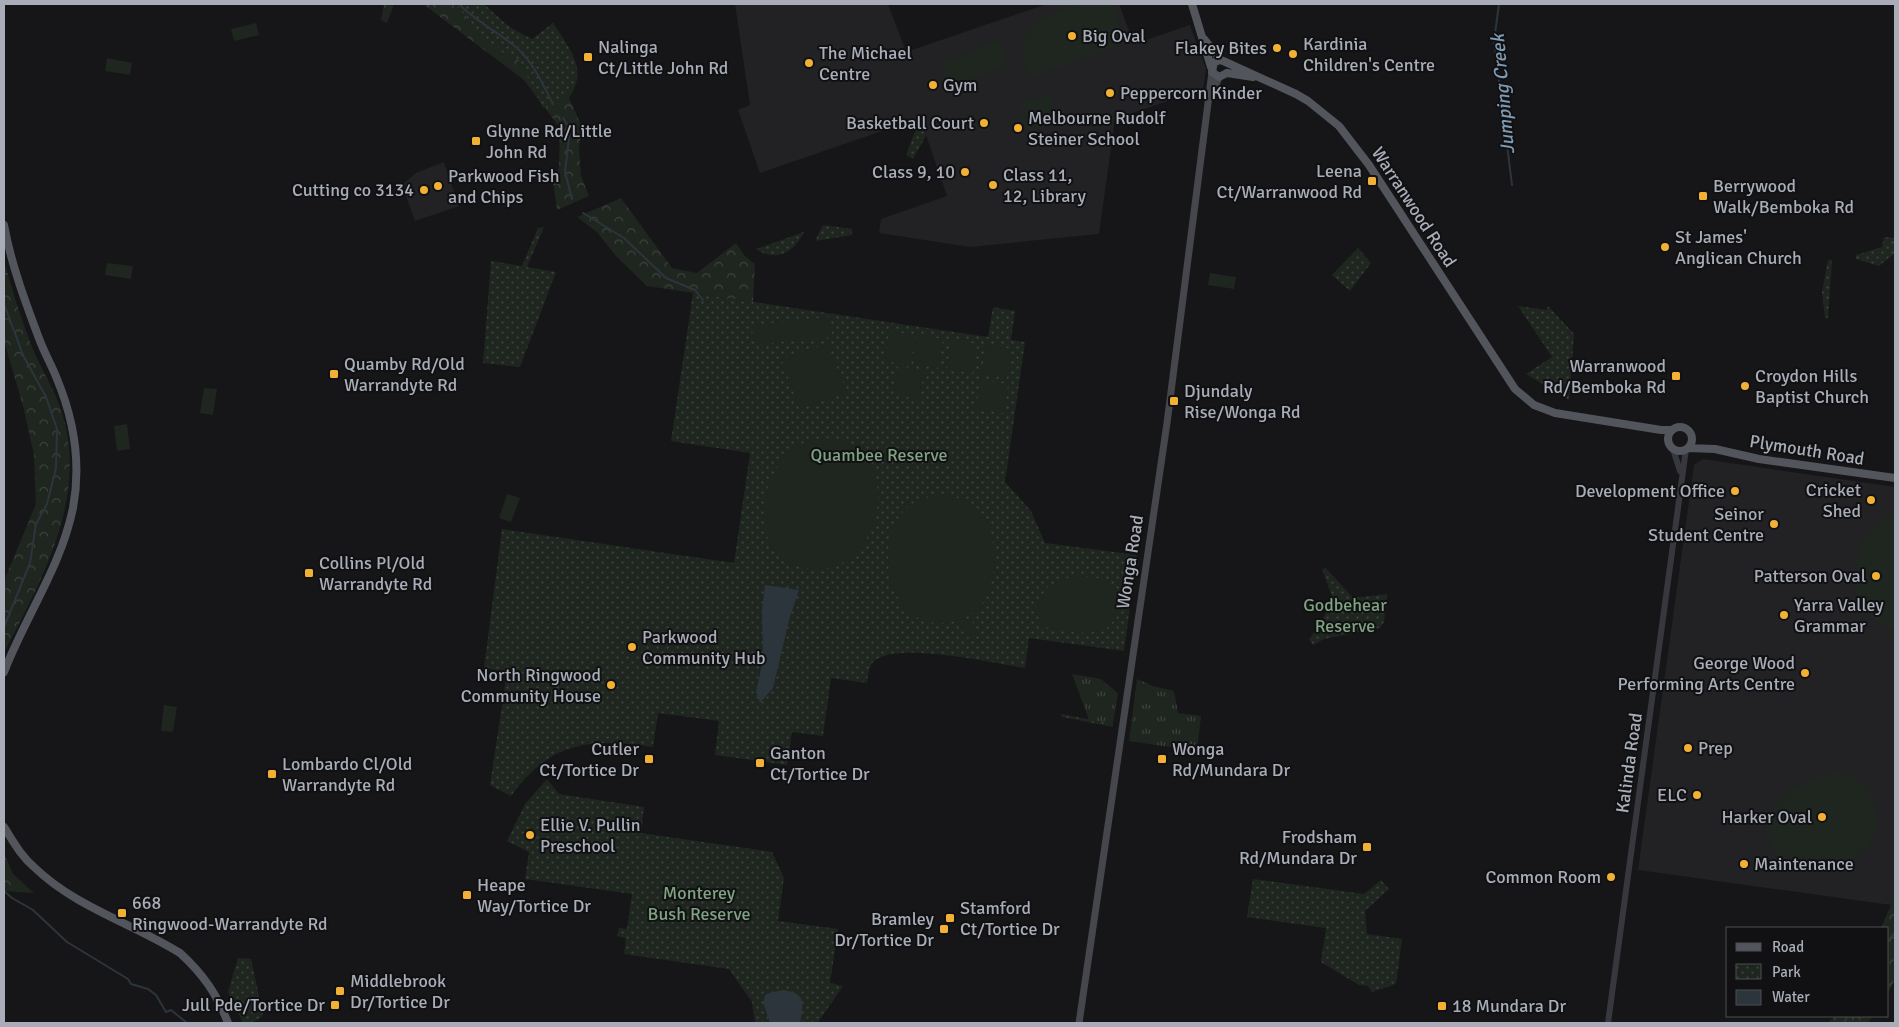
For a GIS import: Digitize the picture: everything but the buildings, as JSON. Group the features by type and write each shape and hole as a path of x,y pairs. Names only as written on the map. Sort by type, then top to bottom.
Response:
{"main road":[{"name":"Wonga Road","path":"1079,1023 1167,423 1209,106 1217,72 1192,4"},
{"name":"Wonga Road","path":"1204,38 1224,62"},
{"path":"1217,72 1214,62 1224,62"},
{"path":"1217,72 1224,62"},
{"name":"Warranwood Road","path":"1224,62 1255,77 1274,83 1308,101 1333,120 1349,137 1515,389 1534,405 1555,413 1643,427"},
{"name":"Warranwood Road","path":"1217,72 1255,77"},
{"path":"4,225 7,244 40,342 57,379 66,408 77,461 72,509 65,536 4,672"},
{"path":"1643,427 1672,430 1684,428 1691,435 1691,442 1687,448 1680,451 1674,449 1668,441 1643,427"},
{"path":"1668,441 1672,430"},
{"name":"Plymouth Road","path":"1691,435 1715,449"},
{"name":"Plymouth Road","path":"1687,448 1715,449 1764,460 1895,478"},
{"path":"4,827 33,867 57,887 180,953 197,968 212,989 228,1023"}],"street":[{"name":"Kalinda Road","path":"1608,1023 1687,448"},
{"name":"Kalinda Road","path":"1674,449 1682,477"},
{"path":"1684,459 1693,452 1715,449"}],"shaded area":[{"name":"Melbourne Rudolf Steiner School","path":"735,4 888,4 906,52 1047,4 1119,4 1134,44 1190,25 1206,69 1203,89 1115,119 1099,234 970,247 879,233 881,219 947,196 920,118 760,173 738,110 750,105"},
{"path":"444,162 459,206 415,221 402,185 416,173"},
{"name":"Yarra Valley Grammar","path":"1703,459 1895,487 1895,901 1891,905 1638,870 1694,465"}],"green space":[{"path":"384,4 394,4 387,23 381,20"},
{"path":"423,4 478,4 537,47 558,31 576,64 577,80 569,98 582,127 579,148 581,176 589,196 557,210 553,181 559,167 560,128 524,80"},
{"path":"453,4 484,4 509,27 532,39 553,23 575,59 576,80 571,90 560,99 543,108 519,60 486,40 457,6"},
{"name":"Big Oval","path":"1078,4 1113,4 1117,13 1122,41 1115,47 1041,74 1033,75 1027,71 1023,55 1023,43 1033,25 1053,13"},
{"path":"256,23 259,35 234,41 231,29"},
{"path":"998,40 1008,64 952,87 942,63"},
{"path":"107,58 132,63 130,75 105,71"},
{"path":"1052,92 1052,115 1038,129 1030,131 1024,125 1021,118 1022,103"},
{"name":"Basketball Court","path":"986,114 992,128 983,132 977,117"},
{"path":"920,118 926,136 913,159 906,155"},
{"path":"621,198 672,268 697,273 736,243 745,256 755,264 753,302 647,286 616,256 597,232 577,217"},
{"path":"823,225 852,229 852,235 815,241"},
{"path":"544,227 527,267 556,272 520,367 483,363 491,261 522,266 538,228"},
{"path":"804,232 795,245 784,253 771,255 756,249"},
{"path":"1884,237 1895,238 1895,253 1879,266 1856,259 1856,255 1882,247"},
{"path":"1358,248 1371,263 1350,291 1332,275"},
{"path":"4,260 28,336 62,413 69,444 70,476 57,538 46,568 4,653 4,581 36,504 34,455 23,406 4,341"},
{"path":"1828,260 1832,260 1828,318 1825,318 1822,292"},
{"path":"107,263 133,266 131,279 105,275"},
{"path":"1210,273 1236,277 1234,289 1208,285"},
{"name":"Quambee Reserve","path":"693,293 988,337 993,307 1015,311 1011,340 1025,342 1005,482 1031,511 1045,543 1137,555 1124,651 1029,638 1025,668 946,655 903,653 886,655 872,663 867,683 831,678 823,736 792,732 787,765 715,755 719,721 658,713 653,747 610,743 591,744 573,748 557,754 541,764 511,796 490,785 507,672 484,668 502,529 734,563 750,453 671,441"},
{"path":"1518,306 1547,310 1548,306 1574,334 1569,400 1526,374 1552,357"},
{"path":"830,317 832,337 760,344 753,341 752,325"},
{"path":"889,331 915,335 911,365 885,361"},
{"path":"917,335 943,339 939,368 913,365"},
{"path":"951,340 977,344 973,373 947,369"},
{"path":"827,344 847,392 800,409 781,359"},
{"path":"986,345 1012,349 1007,378 981,374"},
{"path":"898,366 924,370 920,399 893,395"},
{"path":"980,380 1008,384 1004,413 976,409"},
{"path":"204,388 217,389 213,415 200,413"},
{"path":"127,424 130,449 117,451 114,426"},
{"path":"831,438 855,448 871,465 878,488 876,513 868,536 853,555 832,567 805,568 786,561 773,548 766,531 764,512 766,493 773,474 784,458 798,446 818,439"},
{"path":"507,494 520,498 511,522 499,518"},
{"path":"929,497 954,497 971,503 984,516 990,528 993,542 993,572 985,599 972,614 951,622 929,622 912,614 900,600 892,583 888,563 889,543 895,524 910,505"},
{"name":"Patterson Oval","path":"1895,516 1895,631 1877,623 1865,609 1857,592 1855,574 1857,555 1865,538 1878,524"},
{"name":"Godbehear Reserve","path":"1326,568 1353,598 1387,594 1384,622 1380,628 1324,639 1313,645 1309,639 1319,626 1333,599 1322,569"},
{"path":"1072,576 1098,578 1122,592 1117,617 1104,631 1080,633 1044,627 1035,611 1046,588"},
{"path":"971,618 977,633 966,638 959,623"},
{"path":"1072,674 1101,679 1118,693 1113,724 1089,720"},
{"path":"1137,679 1153,686 1174,691 1178,713 1201,716 1197,751 1129,741"},
{"path":"164,705 177,707 173,732 161,731"},
{"path":"1061,714 1113,724 1113,727 1062,717"},
{"name":"Harker Oval","path":"1834,773 1851,775 1860,780 1871,793 1876,810 1873,835 1868,845 1860,854 1840,866 1817,871 1795,868 1780,859 1770,845 1767,831 1768,819 1784,797 1796,788 1809,781"},
{"name":"Monterey Bush Reserve","path":"547,779 559,794 644,807 641,833 772,852 784,878 778,921 838,929 830,983 843,986 818,1023 755,1023 752,1002 729,969 624,954 626,938 617,936 619,928 627,929 632,894 525,879 529,852 507,841 525,804"},
{"path":"4,853 13,874 34,893 4,891"},
{"path":"1253,879 1364,894 1381,880 1389,889 1365,911 1367,934 1402,939 1396,984 1372,992 1368,986 1359,985 1321,962 1326,928 1247,917"},
{"path":"1895,901 1895,980 1889,990 1889,927 1881,927 1891,905"},
{"path":"238,958 251,959 263,1014 258,1020 252,1022 243,1023 228,992"},
{"path":"1834,1017 1872,1017 1868,1023 1828,1023"}],"water":[{"path":"765,585 799,590 789,620 773,688 760,703 756,692 763,660 762,609"},
{"path":"783,990 800,996 802,1010 800,1023 770,1023 763,1002 766,994"}],"waterway":[{"path":"459,4 524,55 538,75 553,104"},
{"name":"Jumping Creek","path":"1499,4 1494,41 1512,185"},
{"path":"563,118 570,129 565,172 572,199"},
{"path":"583,213 624,238 666,278 695,290 703,300"},
{"path":"4,304 23,355 46,397 57,429 56,468 47,504 36,524 30,563 4,627"},
{"path":"4,891 33,910 67,942 128,979 131,984 148,989 156,995 166,1012 171,1010 187,1023"},
{"path":"1889,940 1895,932"},
{"path":"1844,1023 1847,1017"}],"place":[{"name":"Big Oval","path":"1072,36"},
{"name":"Flakey Bites","path":"1277,48"},
{"name":"Kardinia Children's Centre","path":"1293,54"},
{"name":"Nalinga Ct/Little John Rd","path":"588,57"},
{"name":"The Michael Centre","path":"809,63"},
{"name":"Gym","path":"933,85"},
{"name":"Peppercorn Kinder","path":"1110,93"},
{"name":"Basketball Court","path":"984,123"},
{"name":"Melbourne Rudolf Steiner School","path":"1018,128"},
{"name":"Glynne Rd/Little John Rd","path":"476,141"},
{"name":"Class 9, 10","path":"965,172"},
{"name":"Leena Ct/Warranwood Rd","path":"1372,181"},
{"name":"Class 11, 12, Library","path":"993,185"},
{"name":"Parkwood Fish and Chips","path":"438,186"},
{"name":"Cutting co 3134","path":"424,190"},
{"name":"Berrywood Walk/Bemboka Rd","path":"1703,196"},
{"name":"St James' Anglican Church","path":"1665,247"},
{"name":"Quamby Rd/Old Warrandyte Rd","path":"334,374"},
{"name":"Warranwood Rd/Bemboka Rd","path":"1676,376"},
{"name":"Croydon Hills Baptist Church","path":"1745,386"},
{"name":"Djundaly Rise/Wonga Rd","path":"1174,401"},
{"name":"Development Office","path":"1735,491"},
{"name":"Cricket Shed","path":"1871,500"},
{"name":"Seinor Student Centre","path":"1774,524"},
{"name":"Collins Pl/Old Warrandyte Rd","path":"309,573"},
{"name":"Patterson Oval","path":"1876,576"},
{"name":"Yarra Valley Grammar","path":"1784,615"},
{"name":"Parkwood Community Hub","path":"632,647"},
{"name":"George Wood Performing Arts Centre","path":"1805,673"},
{"name":"North Ringwood Community House","path":"611,685"},
{"name":"Prep","path":"1688,748"},
{"name":"Cutler Ct/Tortice Dr","path":"649,759"},
{"name":"Wonga Rd/Mundara Dr","path":"1162,759"},
{"name":"Ganton Ct/Tortice Dr","path":"760,763"},
{"name":"Lombardo Cl/Old Warrandyte Rd","path":"272,774"},
{"name":"ELC","path":"1697,795"},
{"name":"Harker Oval","path":"1822,817"},
{"name":"Ellie V. Pullin Preschool","path":"530,835"},
{"name":"Frodsham Rd/Mundara Dr","path":"1367,847"},
{"name":"Maintenance","path":"1744,864"},
{"name":"Common Room","path":"1611,877"},
{"name":"Heape Way/Tortice Dr","path":"467,895"},
{"name":"668 Ringwood-Warrandyte Rd","path":"122,913"},
{"name":"Stamford Ct/Tortice Dr","path":"950,918"},
{"name":"Bramley Dr/Tortice Dr","path":"944,929"},
{"name":"Middlebrook Dr/Tortice Dr","path":"340,991"},
{"name":"Jull Pde/Tortice Dr","path":"335,1005"},
{"name":"18 Mundara Dr","path":"1442,1006"}]}
